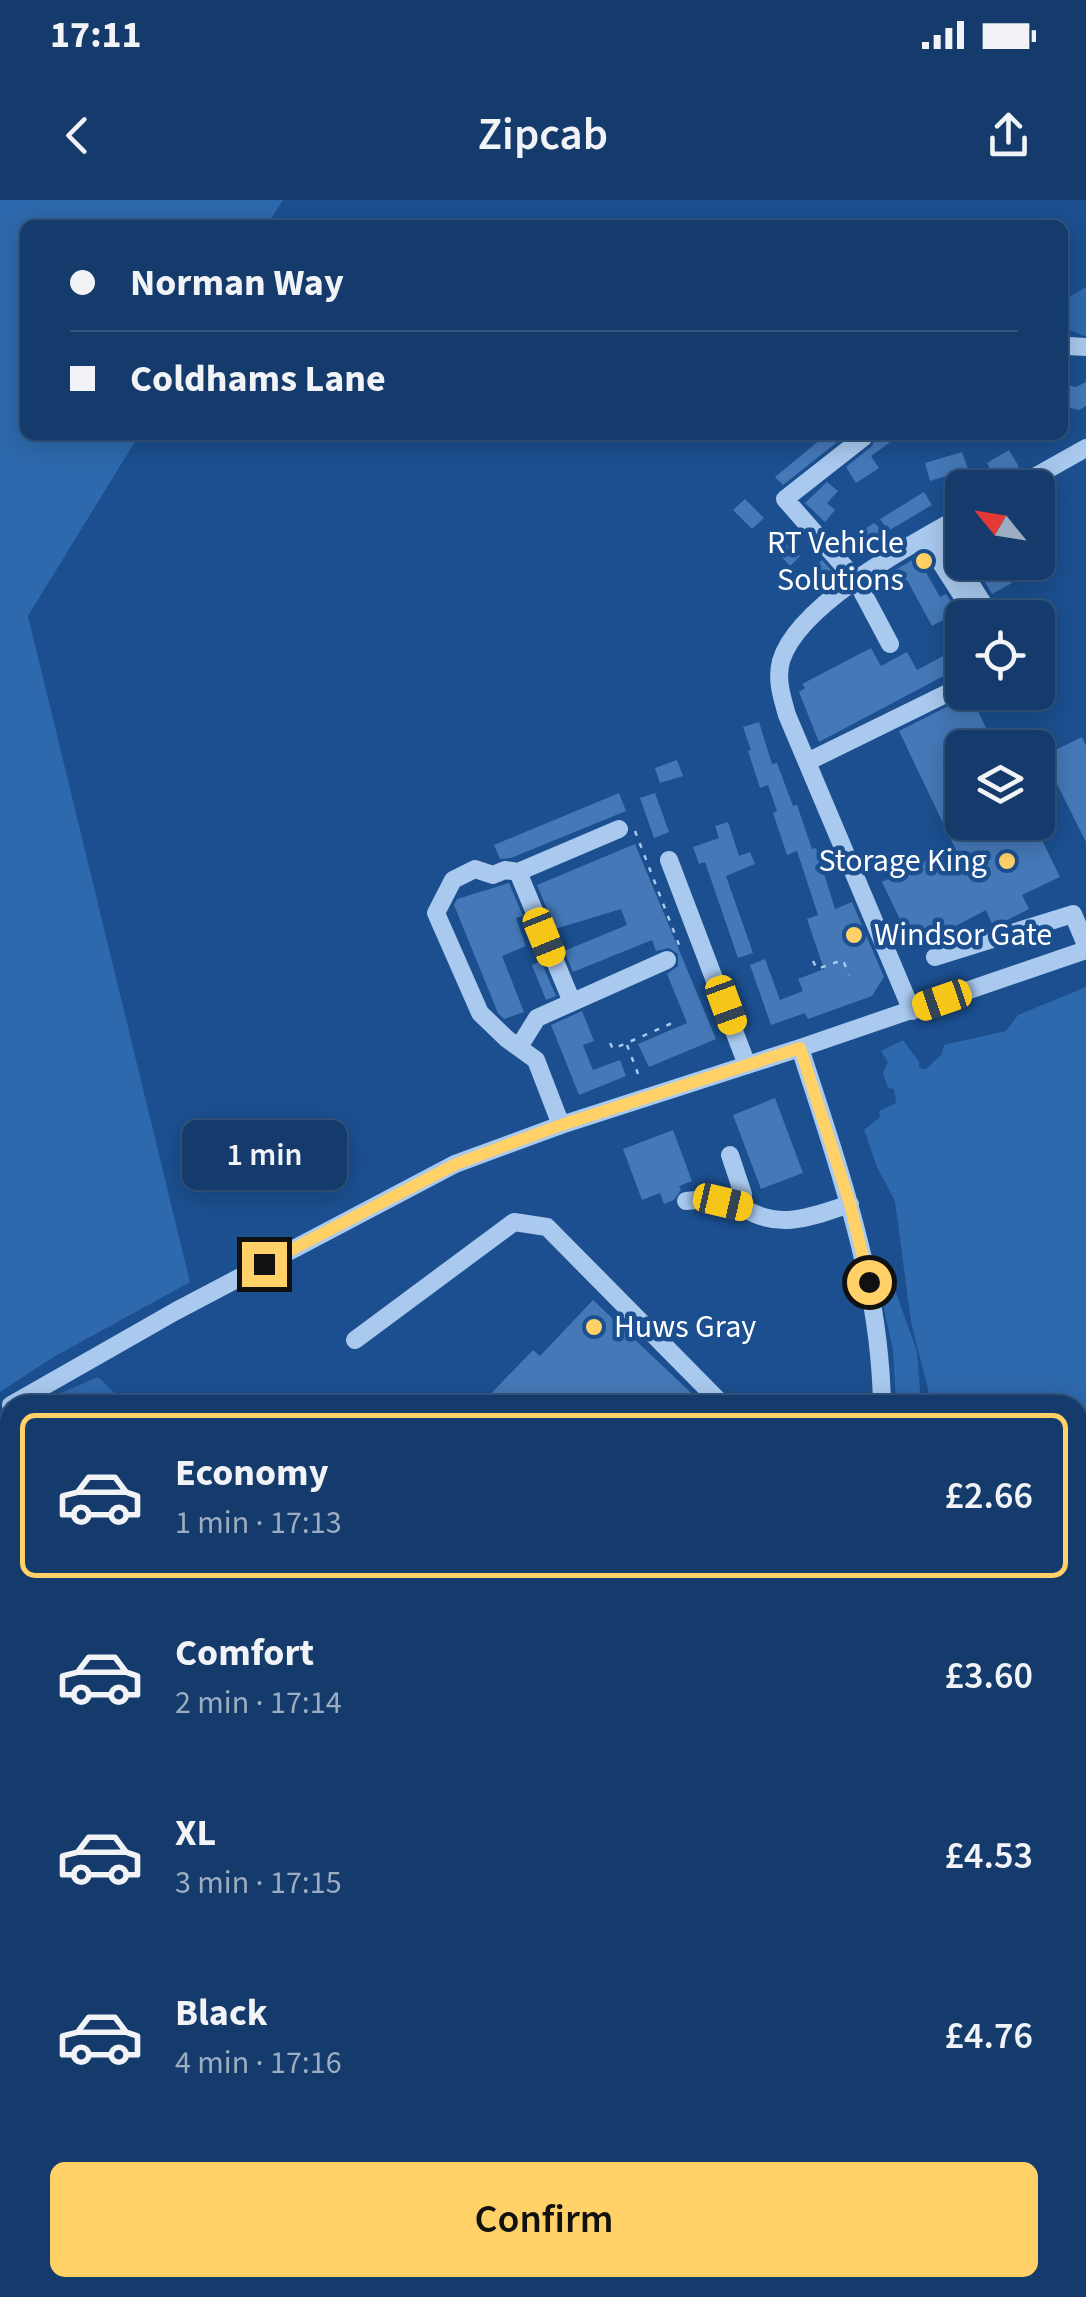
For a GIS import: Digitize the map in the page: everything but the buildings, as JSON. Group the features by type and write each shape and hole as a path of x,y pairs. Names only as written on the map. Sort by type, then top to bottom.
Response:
{"street":[{"path":"860,440 785,499 856,580 890,644"},
{"path":"1048,470 1085,450"},
{"path":"912,1011 787,716 778,680 782,660 807,620 856,580 945,526"},
{"path":"931,534 973,600"},
{"path":"806,762 945,694"},
{"path":"561,1125 536,1060 480,1012 436,912 453,880 475,869 493,875 505,870 518,872 619,830"},
{"path":"669,860 748,1065"},
{"path":"518,872 572,1002"},
{"path":"28,1395 433,1174 561,1125 912,1011 1086,947 1072,914 935,957"},
{"path":"519,1048 537,1018 675,957"},
{"path":"800,1048 850,1204 874,1307 881,1395"},
{"path":"730,1155 743,1194 742,1207"},
{"path":"686,1201 707,1199 742,1207 765,1220 790,1222 850,1204"},
{"path":"355,1340 514,1222 547,1227 712,1395"}],"path":[{"path":"619,830 632,824 675,957"},
{"path":"813,961 817,969 843,960 849,975"},
{"path":"610,1042 613,1049 670,1024 666,1016"},
{"path":"626,1043 646,1097"}],"shaded area":[{"path":"0,200 283,200 270,220 20,220 20,440 136,440 28,616 190,1282 52,1358 0,1392"},
{"path":"1086,287 1086,336 1068,329 1068,298"},
{"path":"1086,987 1086,1395 929,1395 911,1322 895,1201 864,1130 880,1117 879,1111 896,1103 894,1089 888,1088 883,1073 888,1062 881,1051 903,1040 919,1068 926,1069 942,1054 944,1045 1006,1031 1018,1015"},
{"path":"886,1265 917,1351 920,1395 895,1395 893,1350 876,1272"},
{"path":"98,1377 117,1395 56,1395"}],"place":[{"name":"RT Vehicle Solutions","path":"924,561"},
{"name":"Storage King","path":"1007,861"},
{"name":"Windsor Gate","path":"854,935"},
{"name":"Huws Gray","path":"594,1327"}],"route":[{"path":"264,1264 456,1164 561,1125 800,1048 850,1204 869,1282"}]}
